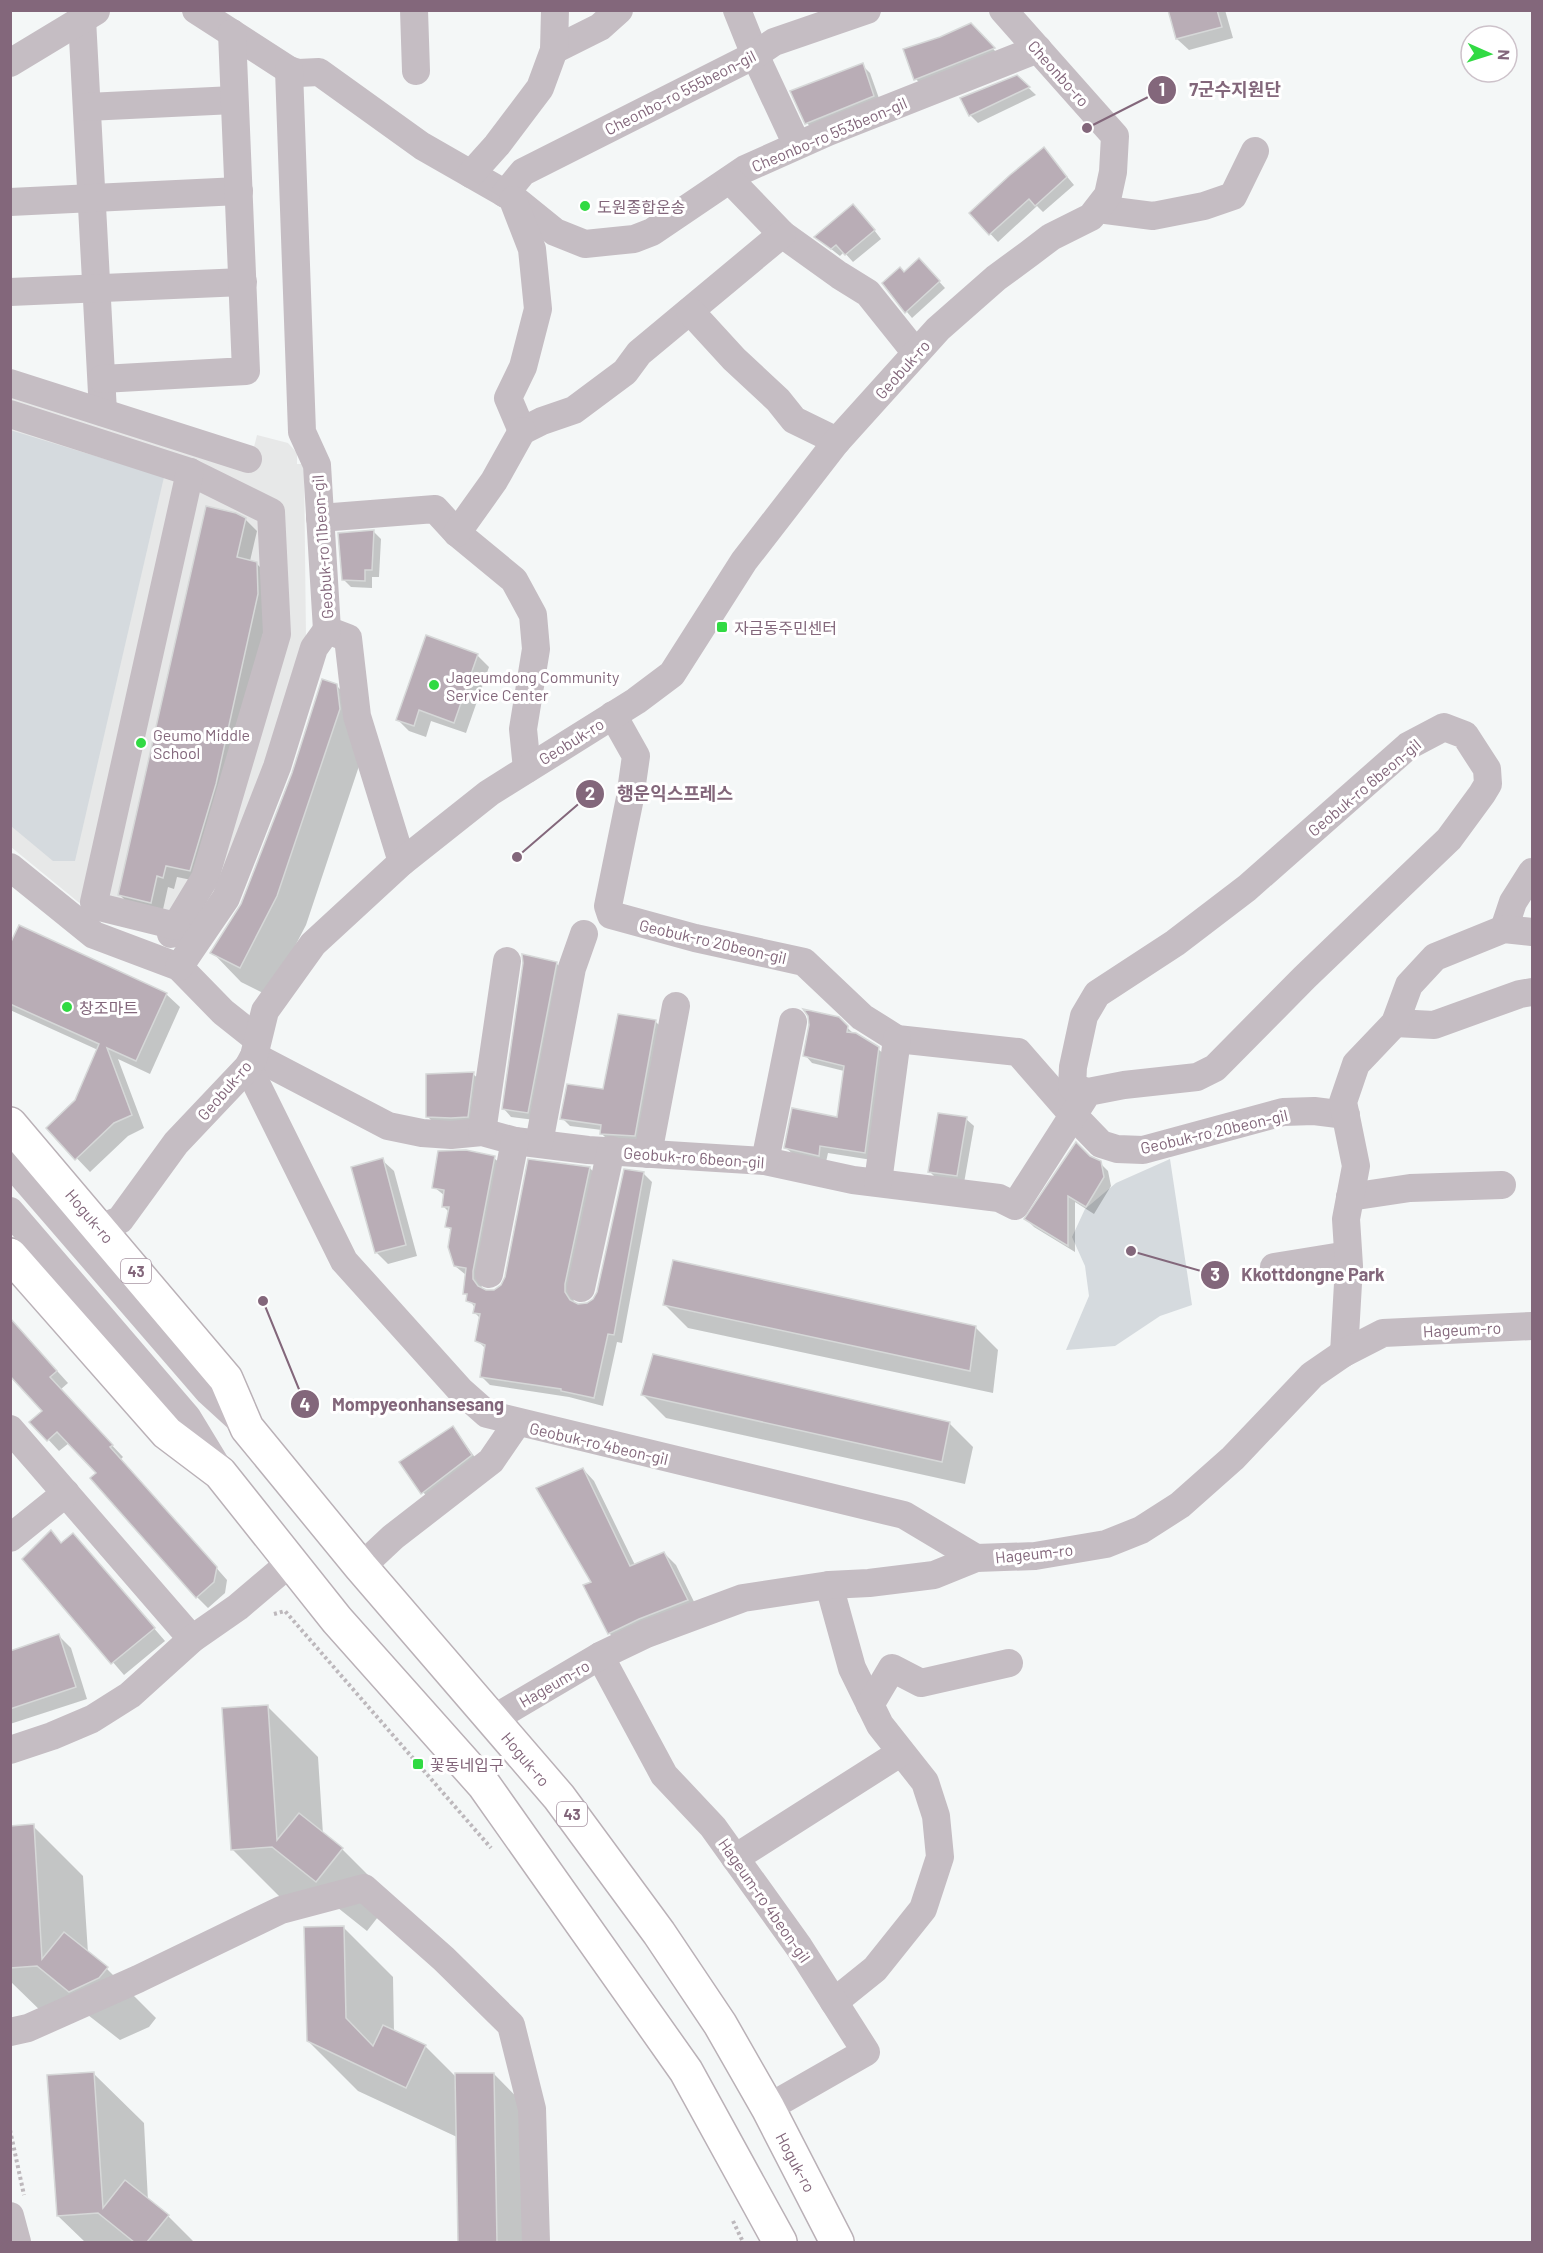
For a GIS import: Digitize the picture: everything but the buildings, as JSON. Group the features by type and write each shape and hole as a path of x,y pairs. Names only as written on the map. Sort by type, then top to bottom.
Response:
{"main road":[{"name":"Hoguk-ro","path":"10,1124 226,1379 247,1428 361,1567 559,1797 653,1924 720,2024 768,2108 837,2242"},
{"path":"10,1254 167,1433 220,1473 337,1620 484,1785 686,2071 744,2208 773,2242"},
{"path":"744,2208 780,2242"}],"street":[{"path":"196,10 228,24 289,70"},
{"path":"414,10 416,71"},
{"path":"471,174 498,145 540,88 554,50 555,10"},
{"path":"554,50 600,27 619,10"},
{"path":"737,10 797,146"},
{"name":"Cheonbo-ro 555beon-gil","path":"509,196 524,172 755,55 774,42 867,10"},
{"name":"Cheonbo-ro","path":"1003,10 1115,136"},
{"path":"10,63 90,15"},
{"path":"90,15 87,107 104,412"},
{"path":"102,380 246,371 239,191 228,24"},
{"name":"Cheonbo-ro 553beon-gil","path":"289,70 298,74 319,72 422,146 509,196 555,232 585,244 634,239 652,232 745,169 1038,49"},
{"name":"Geobuk-ro 11beon-gil","path":"289,70 302,432 317,465 327,630 348,638 357,716 402,862"},
{"path":"87,107 234,100"},
{"name":"Geobuk-ro","path":"100,1228 120,1220 176,1143 253,1054 265,1011 312,944 402,862 489,793 613,715 672,674 744,561 837,441 938,329 996,278 1052,237 1092,217 1108,195 1113,172 1115,136"},
{"path":"1098,209 1153,216 1204,206 1233,196 1255,151"},
{"path":"730,180 782,234 868,293 916,353"},
{"path":"10,202 239,191"},
{"path":"509,196 532,249 538,309 523,367 508,398 522,431"},
{"path":"457,533 494,481 522,431 574,410 625,372 639,353 782,234"},
{"path":"10,292 243,282"},
{"path":"690,311 734,359 778,400 794,420 837,441"},
{"path":"10,383 248,459"},
{"path":"10,414 190,472 271,512 277,634 205,878 173,930 99,907 94,902 190,472"},
{"path":"320,518 435,509 457,533 514,580 533,615 536,649 523,729 527,769"},
{"path":"178,967 226,898 277,767 314,648 327,630"},
{"name":"Geobuk-ro 20beon-gil","path":"613,715 636,756 630,798 608,906 611,915 695,938 804,962 862,1017 897,1039 1018,1052 1080,1104 1101,1144 1117,1149 1143,1150 1283,1112 1314,1111 1346,1115"},
{"name":"Geobuk-ro 6beon-gil","path":"253,1054 388,1126 422,1133 451,1135 482,1132 527,1142 588,1150 765,1161 853,1180 999,1198 1015,1206 1080,1104 1124,1085 1197,1077 1215,1068 1305,977 1449,839 1488,784 1487,769 1465,735 1444,727 1408,746 1247,888 1175,943 1097,994 1084,1016 1073,1067 1072,1087 1080,1104"},
{"path":"10,867 93,935 178,967 224,1012 253,1054"},
{"path":"1504,928 1513,902 1533,872"},
{"path":"1344,1353 1348,1255 1346,1219 1356,1166 1343,1102 1356,1064 1395,1023 1409,985 1435,957 1504,928 1533,932"},
{"path":"489,1274 527,1142 572,968 584,934"},
{"path":"482,1132 507,961"},
{"path":"1395,1023 1434,1025 1520,994 1533,992"},
{"path":"648,1154 676,1006"},
{"path":"765,1161 793,1022"},
{"path":"878,1182 897,1039"},
{"name":"Geobuk-ro 4beon-gil","path":"253,1054 344,1261 461,1391 487,1414 904,1515 976,1558"},
{"path":"581,1288 611,1150"},
{"name":"Hoguk-ro","path":"10,1162 209,1392 247,1428"},
{"path":"1350,1197 1410,1188 1502,1185"},
{"path":"10,1211 187,1416 220,1473"},
{"path":"1274,1267 1348,1255"},
{"name":"Hageum-ro","path":"493,1719 600,1656 646,1634 743,1598 829,1585 869,1583 934,1575 976,1558 1035,1557 1106,1544 1141,1530 1180,1505 1233,1458 1312,1375 1344,1353 1383,1333 1533,1326"},
{"path":"361,1567 393,1537 491,1461 517,1423"},
{"path":"10,1429 192,1640"},
{"path":"10,1538 66,1493"},
{"path":"10,1750 92,1719 130,1695 192,1640 238,1607 291,1562"},
{"path":"829,1585 852,1668 870,1705 880,1725 925,1782 936,1816 940,1857 923,1909 875,1969 834,2002"},
{"name":"Hageum-ro 4beon-gil","path":"600,1656 664,1775 713,1827 799,1947 866,2052 768,2108"},
{"path":"870,1705 892,1668 921,1683 1009,1663"},
{"path":"735,1858 900,1753"},
{"path":"10,2032 28,2028 138,1979 280,1910 364,1888 444,1959 511,2025 532,2109 536,2242"},
{"path":"17,2242 18,2206"}],"path":[{"path":"266,1616 285,1611 496,1854"},
{"path":"10,2130 18,2206"},
{"path":"743,2242 744,2208"}],"shaded area":[{"name":"Geumo Middle School","path":"10,396 251,459 257,435 288,443 297,453 297,464 304,464 306,638 233,863 189,937 99,919 11,847"},
{"path":"10,430 164,477 75,861 53,861 11,826"},
{"path":"1170,1159 1192,1305 1160,1316 1115,1346 1066,1350 1089,1296 1085,1266 1072,1237 1085,1209 1116,1183"}],"place":[{"name":"7군수지원단","path":"1087,128"},
{"name":"도원종합운송","path":"585,206"},
{"name":"자금동주민센터","path":"722,627"},
{"name":"Jageumdong Community Service Center","path":"434,685"},
{"name":"Geumo Middle School","path":"141,743"},
{"name":"행운익스프레스","path":"517,857"},
{"name":"창조마트","path":"67,1007"},
{"name":"Kkottdongne Park","path":"1131,1251"},
{"name":"Mompyeonhansesang","path":"263,1301"},
{"name":"꽃동네입구","path":"418,1764"}]}
